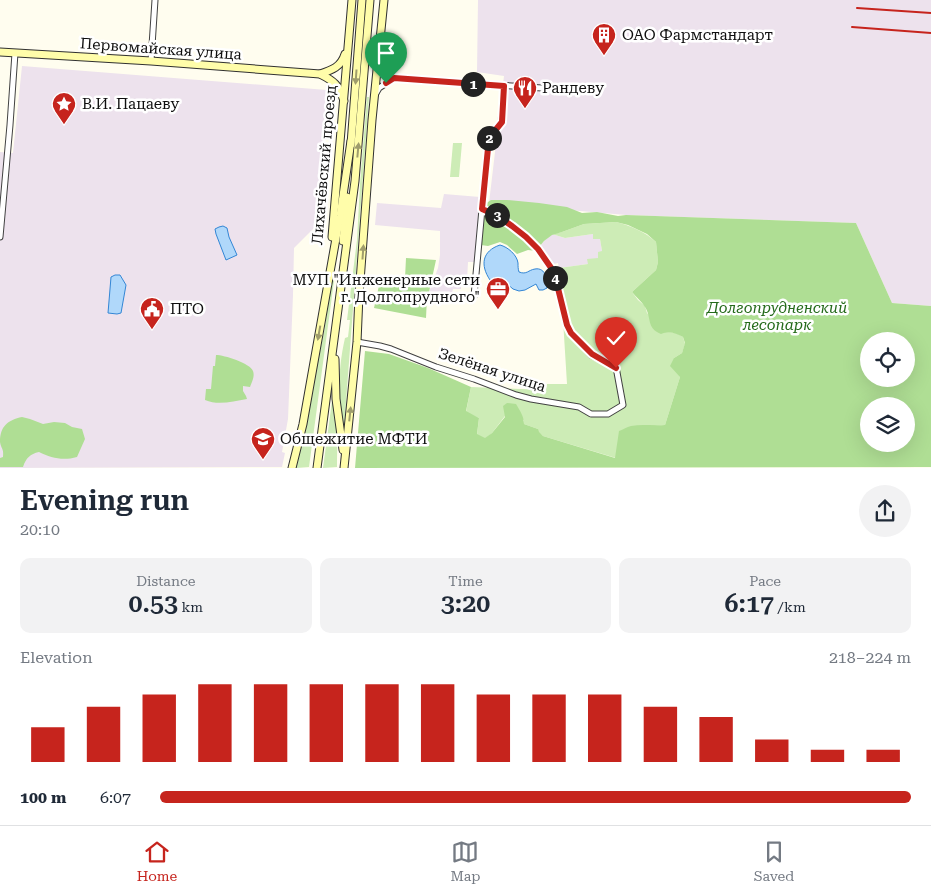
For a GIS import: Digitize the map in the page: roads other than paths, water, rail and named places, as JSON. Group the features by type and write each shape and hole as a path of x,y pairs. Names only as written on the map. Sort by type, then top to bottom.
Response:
{"main road":[{"name":"Лихачёвский проезд","path":"328,285 352,0"},
{"name":"Лихачёвский проезд","path":"317,468 338,302 362,0"},
{"name":"Лихачёвский проезд","path":"338,302 352,206 370,0"},
{"path":"345,465 357,342 374,95 384,0"},
{"path":"320,74 337,68 347,47"},
{"name":"Первомайская улица","path":"0,52 320,74"},
{"path":"320,74 335,83 344,101"},
{"name":"Лихачёвский проезд","path":"292,468 303,424 340,216 351,141"},
{"path":"334,340 336,399 345,465"}],"street":[{"path":"151,61 155,0"},
{"path":"0,237 15,53"},
{"path":"378,60 394,78"},
{"path":"374,95 379,88 394,78 542,88"},
{"path":"474,296 489,138 502,122 504,86"},
{"name":"Зелёная улица","path":"357,342 391,349 516,395 579,407 591,414 608,414 623,405 616,368 592,354 571,333 567,325 554,272 550,265 526,237 496,215 482,209"}],"water":[{"path":"223,226 227,228 237,255 226,260 215,229"},
{"path":"500,245 514,254 519,272 526,273 535,269 542,270 547,278 547,288 539,290 536,284 519,291 506,283 490,280 485,269 484,259 489,251"},
{"path":"120,275 126,285 121,313 117,314 108,313 111,277"}],"railway":[{"path":"857,8 931,13"},
{"path":"852,27 931,33"}],"place":[{"name":"ОАО Фармстандарт","path":"604,56"},
{"name":"Рандеву","path":"525,109"},
{"name":"В.И. Пацаеву","path":"64,125"},
{"name":"МУП \"Инженерные сети г. Долгопрудного\"","path":"498,310"},
{"name":"ПТО","path":"152,330"},
{"name":"Общежитие МФТИ","path":"263,460"}],"park label":[{"name":"Долгопрудненский лесопарк","path":"777,316"}]}
